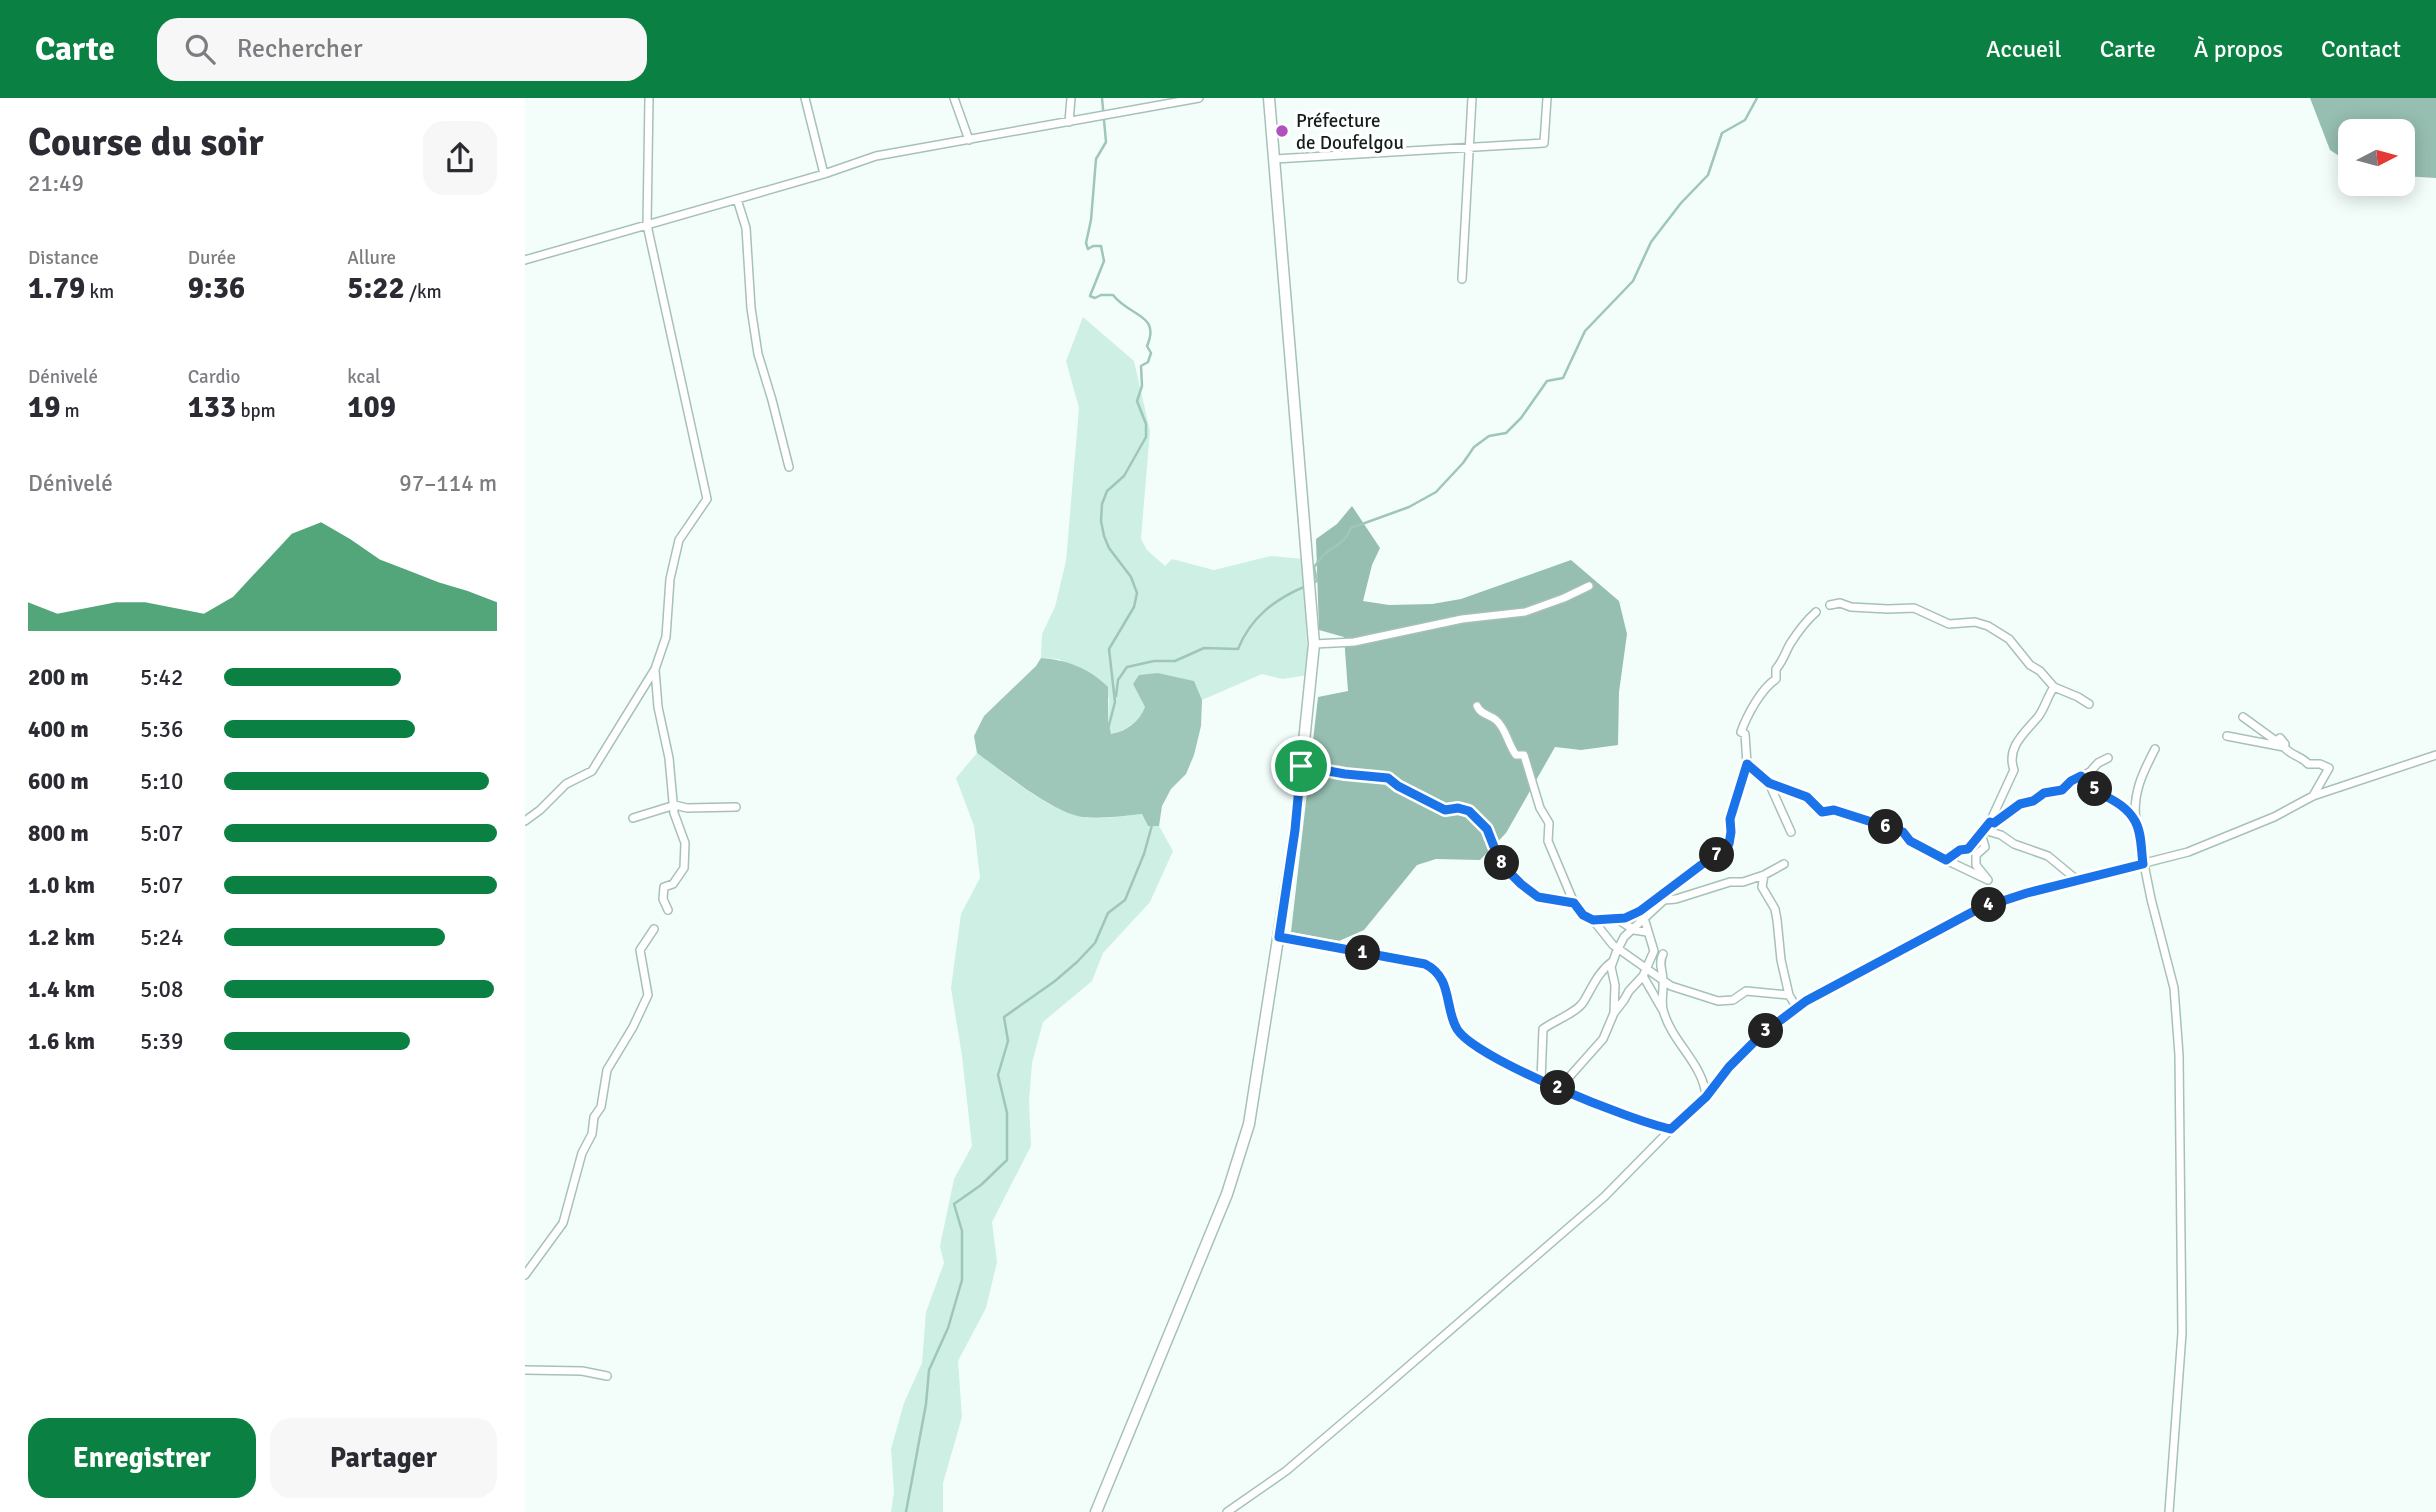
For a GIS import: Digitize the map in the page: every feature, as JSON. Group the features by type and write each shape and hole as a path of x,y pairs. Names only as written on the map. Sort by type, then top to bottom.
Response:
{"main road":[{"path":"1096,1512 1227,1194 1249,1124 1295,830 1314,644 1269,98"}],"street":[{"path":"525,821 566,784 591,771 655,669 666,637 670,579 679,540 707,499 646,225 649,98"},
{"path":"805,98 824,174"},
{"path":"954,98 969,140"},
{"path":"1069,122 1071,98"},
{"path":"525,260 824,174 876,156 1199,98"},
{"path":"1462,279 1472,98"},
{"path":"1275,159 1544,143 1547,98"},
{"path":"737,199 747,239 751,308 758,354 789,467"},
{"path":"1314,644 1354,642 1462,618 1525,612 1589,586"},
{"path":"1831,605 1839,603 1851,607 1915,608 1949,624 1975,622 1988,626 2009,639 2030,665 2040,671 2054,688 2089,704"},
{"path":"1619,920 1640,911 1729,844 1730,819 1747,764 1745,734 1741,732 1746,716 1756,705 1764,687 1776,679 1776,669 1783,662 1791,642 1816,612"},
{"path":"655,669 658,707 669,758 674,813 685,843 684,868 673,884 664,887 663,899 668,910"},
{"path":"1747,764 1769,783 1807,797 1822,812 1834,810 1903,832 1910,841 1988,880 1976,865 1976,855 1985,847 1982,837 2014,771 2010,761 2013,751 2023,731 2038,717 2054,688"},
{"path":"1477,706 1479,711 1497,721 1516,755 1524,755 1540,808 1549,823 1548,841 1574,903 1615,946 1645,972 1663,979 1671,986 1718,1001 1733,1000 1747,991 1789,995"},
{"path":"2243,716 2276,741 2280,738 2289,754 2304,759 2308,764 2320,764 2329,768 2313,796"},
{"path":"2227,736 2284,747"},
{"path":"2155,749 2140,777 2134,807 2143,864 2174,988 2179,1055 2182,1333 2169,1512"},
{"path":"1227,1512 1286,1471 1604,1197 1706,1097 1729,1067 1753,1043 1797,1008 1899,949 1978,909 2027,893 2187,852 2274,817 2313,796 2436,755"},
{"path":"1946,860 1960,850 1968,849 1987,825 2020,804 2033,801 2044,793 2062,790 2071,781 2108,758"},
{"path":"1301,766 1388,778 1445,810 1458,808 1469,811 1487,829 1498,857 1521,884 1538,897 1574,903"},
{"path":"2081,776 2085,783 2124,806 2136,821"},
{"path":"1769,783 1791,832"},
{"path":"633,818 675,805 687,808 736,807"},
{"path":"1987,825 1987,831 2048,856 2077,880"},
{"path":"1614,1013 1615,985 1611,967 1615,946 1664,900 1676,899 1718,885 1743,882 1784,864"},
{"path":"1763,875 1762,887 1775,909 1781,960 1789,995 1797,1008"},
{"path":"1561,1090 1563,1084 1603,1040 1614,1013 1645,972 1654,951 1644,918"},
{"path":"1593,920 1619,920 1634,930 1647,932"},
{"path":"525,1275 563,1223 582,1153 592,1134 594,1117 601,1107 607,1070 649,995 640,950 654,929"},
{"path":"1279,937 1425,964 1437,970 1457,1029 1471,1044 1561,1090 1648,1125 1671,1129"},
{"path":"1662,1009 1663,979 1660,959 1663,954"},
{"path":"1541,1081 1543,1029 1559,1017 1569,1016 1583,1002 1601,969 1613,961"},
{"path":"1645,972 1668,1025 1695,1065 1705,1087 1706,1097"},
{"path":"525,1370 582,1371 607,1376"}],"shaded area":[{"path":"2310,98 2436,98 2436,178 2415,177 2415,119 2338,119 2338,155 2330,150"},
{"path":"1083,317 1134,361 1150,431 1141,539 1147,550 1165,566 1172,559 1214,570 1271,556 1304,559 1308,675 1282,679 1262,674 1202,700 1193,681 1158,673 1133,684 1145,707 1131,725 1110,734 1109,698 1059,659 1041,658 1042,634 1055,607 1066,561 1079,408 1066,361"},
{"path":"1352,506 1380,548 1372,565 1363,601 1389,605 1432,604 1461,599 1571,560 1619,601 1627,634 1619,692 1618,745 1581,750 1555,747 1506,833 1480,860 1436,859 1417,865 1364,930 1339,941 1291,932 1318,697 1348,691 1344,637 1319,630 1316,539 1337,524"},
{"path":"1041,658 1077,666 1108,687 1108,720 1111,734 1132,725 1145,707 1133,684 1139,675 1158,673 1194,681 1202,700 1201,726 1194,755 1186,774 1171,789 1162,806 1159,826 1148,826 1142,814 1098,818 1071,814 1029,791 977,753 974,736 984,716"},
{"path":"977,753 1026,789 1065,812 1094,818 1142,814 1148,826 1159,826 1173,851 1150,902 1103,953 1092,981 1043,1022 1032,1063 1029,1101 1031,1146 992,1222 997,1262 986,1308 958,1361 962,1417 943,1483 943,1512 891,1512 894,1492 891,1449 904,1403 922,1363 926,1312 944,1263 940,1246 954,1179 972,1146 951,988 961,914 980,878 974,826 956,778"}],"waterway":[{"path":"1102,98 1106,142 1096,159 1091,220 1086,243 1088,249 1101,246 1104,261 1090,296 1095,298 1113,295 1142,317 1150,328 1147,346 1151,353 1148,362 1141,366 1142,386 1137,401 1146,424 1146,437 1124,476 1107,491 1102,504 1104,536 1109,548 1131,577 1137,593 1134,607 1109,649 1115,702 1108,729"},
{"path":"1312,583 1317,581 1314,567 1324,554 1343,540 1351,528 1409,507 1436,492 1474,447 1489,436 1506,433 1521,418 1547,381 1563,378 1585,331 1633,281 1651,242 1681,203 1708,175 1722,133 1745,120 1757,98"},
{"path":"1116,696 1118,680 1127,667 1154,661 1175,661 1204,648 1238,649 1250,627 1265,610 1306,586"},
{"path":"906,1512 926,1404 929,1370 948,1328 962,1280 962,1231 954,1204 981,1185 1007,1160 1007,1113 998,1075 1008,1041 1004,1017 1055,981 1095,943 1108,913 1125,900 1144,854 1152,825"}],"place":[{"name":"Préfecture de Doufelgou","path":"1282,131"}],"route":[{"path":"1747,764 1769,783 1807,797 1822,812 1834,810 1903,832 1910,841 1946,860 1960,850 1968,849 1990,822 1994,823 2020,804 2033,801 2044,793 2062,790 2081,776 2085,783 2124,806 2136,821 2143,864 2027,893 1978,909 1806,1001 1761,1035 1729,1067 1706,1097 1671,1129 1648,1125 1561,1090 1471,1044 1457,1029 1437,970 1425,964 1279,937 1295,830 1301,766 1388,778 1434,806 1445,810 1458,808 1469,811 1479,818 1487,829 1498,857 1521,884 1538,897 1574,903 1583,915 1593,920 1619,920 1640,911 1729,844 1730,819 1747,764"}]}
